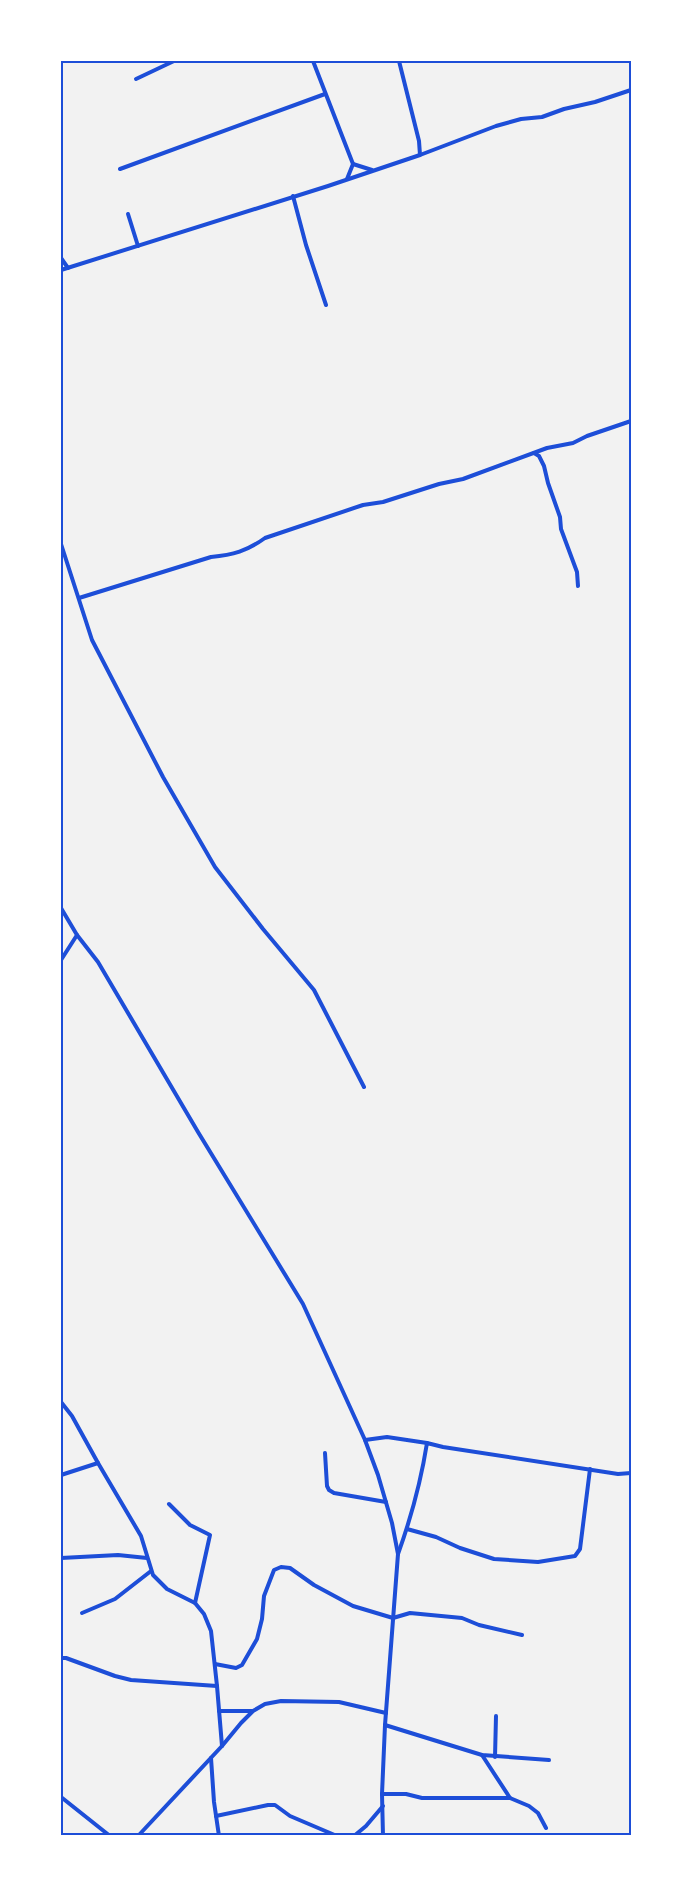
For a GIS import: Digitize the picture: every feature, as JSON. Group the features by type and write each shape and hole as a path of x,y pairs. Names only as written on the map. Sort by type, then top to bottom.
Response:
{"street":[{"path":"136,79 174,61"},
{"path":"313,61 353,164 347,179"},
{"path":"399,61 420,141 420,154"},
{"path":"61,270 347,179 496,126 522,119 542,117 631,90"},
{"path":"120,169 325,94"},
{"path":"353,164 373,170"},
{"path":"293,196 306,245 326,305"},
{"path":"128,214 138,246"},
{"path":"61,258 68,268"},
{"path":"79,598 211,558 232,555 254,546 265,538 363,505 383,502 463,478 534,453 573,443 587,436 631,421"},
{"path":"534,453 539,456 544,466 560,517 561,529 577,572 578,586"},
{"path":"61,544 92,640 163,777 200,842 221,874 314,990 364,1086"},
{"path":"61,908 77,935 98,962 198,1132 303,1304 365,1440 386,1502 398,1554"},
{"path":"61,960 77,935"},
{"path":"61,1402 72,1416 141,1536 153,1575 167,1589 195,1603 204,1614 211,1631 218,1686 222,1746"},
{"path":"365,1440 387,1437 618,1474 631,1473"},
{"path":"384,1836 382,1794 385,1725 398,1554 407,1529 422,1472 427,1443"},
{"path":"325,1453 327,1486 329,1490 386,1502"},
{"path":"61,1475 98,1463"},
{"path":"407,1529 436,1537 466,1550 494,1559 538,1562 576,1556 580,1549 590,1469"},
{"path":"169,1504 190,1525 210,1536 195,1603"},
{"path":"61,1558 118,1555 147,1558"},
{"path":"215,1664 236,1668 242,1665 257,1639 267,1586 274,1570 277,1568 290,1568 314,1585 353,1606 393,1618 410,1613 454,1617 522,1635"},
{"path":"82,1613 116,1599 151,1571"},
{"path":"61,1658 131,1680 218,1686"},
{"path":"138,1836 253,1710 265,1704 281,1701 338,1702 386,1713"},
{"path":"219,1711 253,1710"},
{"path":"495,1757 496,1716"},
{"path":"385,1725 482,1756 549,1760"},
{"path":"482,1756 510,1798"},
{"path":"211,1758 219,1836"},
{"path":"382,1794 406,1794 422,1798 510,1798 529,1806 538,1813 546,1828"},
{"path":"61,1798 110,1836"},
{"path":"216,1816 268,1805 275,1806 290,1816 337,1836"},
{"path":"354,1836 366,1826 383,1806"}]}
